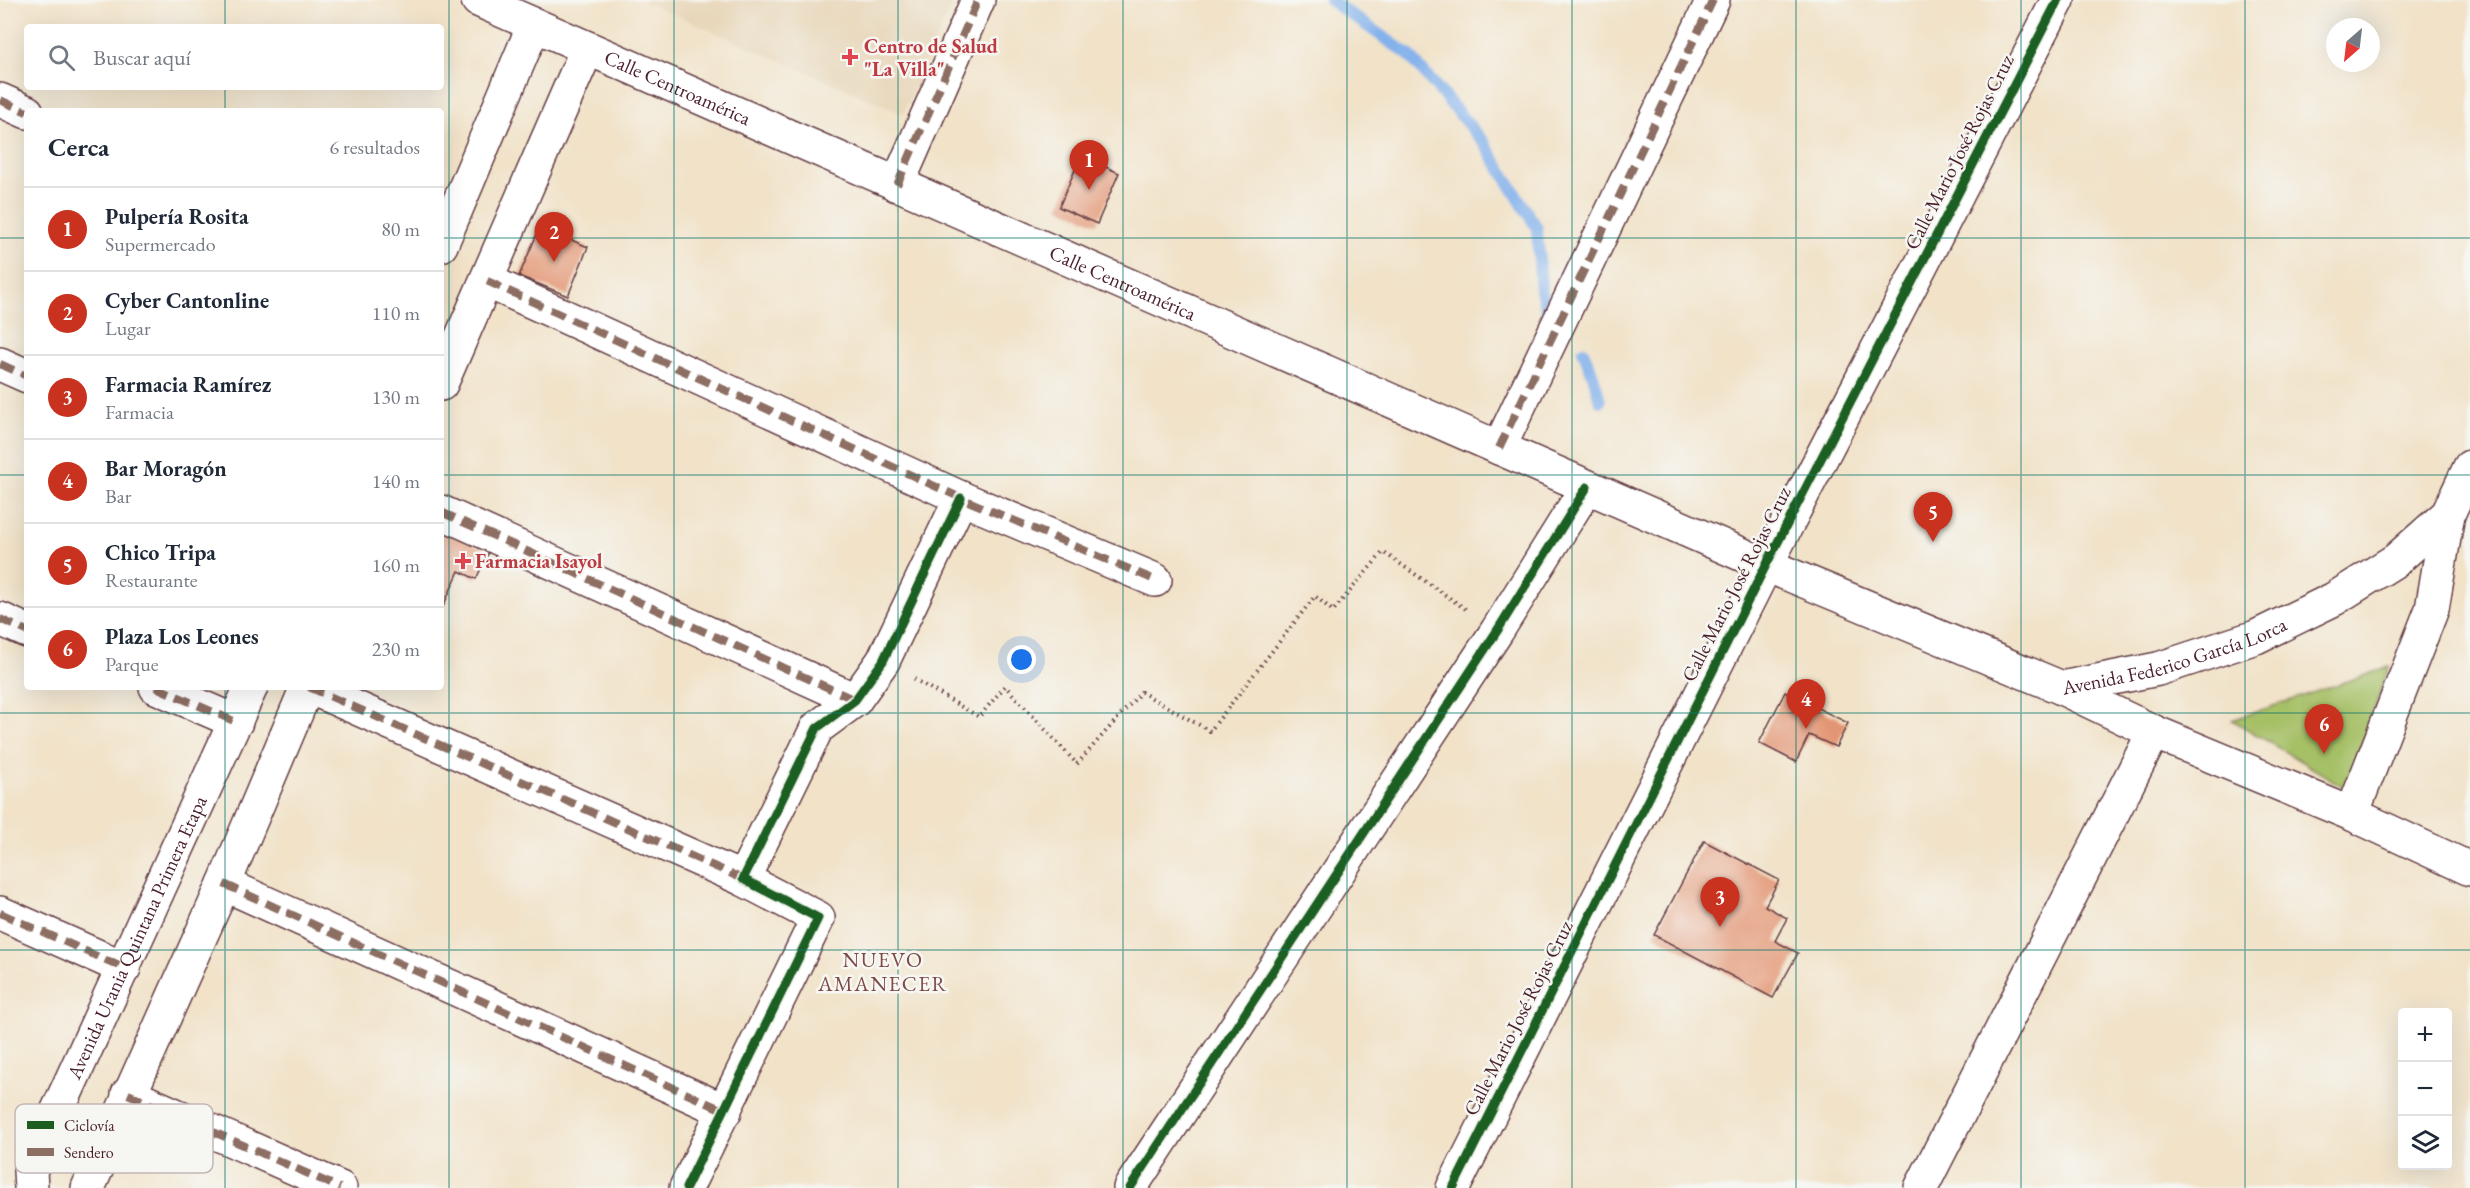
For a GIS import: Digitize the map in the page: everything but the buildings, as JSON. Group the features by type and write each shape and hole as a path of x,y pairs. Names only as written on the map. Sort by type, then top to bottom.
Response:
{"street":[{"name":"Calle Centroamérica","path":"478,0 1766,565"},
{"path":"897,185 978,0"},
{"path":"1499,448 1713,0"},
{"name":"Calle Mario José Rojas Cruz","path":"1453,1188 1766,565 2058,0"},
{"path":"444,238 534,25"},
{"path":"444,377 587,49"},
{"path":"0,100 24,111"},
{"path":"487,281 961,498 1155,580"},
{"path":"0,364 24,375"},
{"name":"Avenida Federico García Lorca","path":"1766,565 2062,688 2158,669 2256,637 2334,599 2397,560 2448,514 2470,467"},
{"path":"1130,1188 1497,631 1587,487"},
{"path":"743,879 817,728 855,700 883,662 961,498"},
{"path":"444,513 855,700"},
{"path":"2352,814 2432,609 2448,514"},
{"path":"0,619 24,630"},
{"path":"2062,688 2154,732 2352,814 2470,869"},
{"path":"163,690 236,722"},
{"name":"Avenida Urania Quintana Primera Etapa","path":"61,1104 250,690"},
{"path":"124,1104 224,884 307,690"},
{"path":"315,690 743,879 818,918 686,1188"},
{"path":"1922,1188 2154,732"},
{"path":"224,884 725,1111"},
{"path":"0,913 124,968"},
{"path":"128,1094 151,1104"},
{"path":"213,1132 340,1188"},
{"name":"Avenida Urania Quintana Primera Etapa","path":"30,1173 31,1188"},
{"path":"88,1188 94,1173"}],"path":[{"path":"883,662 979,717 1005,686 1077,764 1141,692 1210,731 1315,596 1333,611 1383,552 1497,631"}],"shaded area":[{"name":"Centro de Salud \"La Villa\"","path":"641,0 954,0 903,114"}],"green space":[{"path":"2389,667 2347,789 2232,720"}],"waterway":[{"path":"1330,0 1409,55 1485,144 1537,228 1541,290 1550,321"},
{"path":"1583,351 1600,401"}],"marked path":[{"path":"897,185 978,0"},
{"path":"1499,448 1713,0"},
{"path":"0,100 24,111"},
{"path":"487,281 961,498 1155,580"},
{"path":"0,364 24,375"},
{"path":"444,513 855,700"},
{"path":"0,619 24,630"},
{"path":"163,690 236,722"},
{"path":"316,690 743,879"},
{"path":"224,884 725,1111"},
{"path":"0,913 124,968"},
{"path":"128,1094 151,1104"},
{"path":"213,1132 340,1188"}],"cycle path":[{"path":"1453,1188 1766,565 2058,0"},
{"path":"1130,1188 1497,631 1587,487"},
{"path":"686,1188 818,918 743,879 817,728 855,700 883,661 961,498"}],"place":[{"name":"Centro de Salud \"La Villa\"","path":"850,57"},
{"name":"Pulpería Rosita","path":"1089,190"},
{"name":"Cyber Cantonline","path":"554,262"},
{"name":"Chico Tripa","path":"1933,542"},
{"name":"Farmacia Isayol","path":"463,561"},
{"name":"Bar Moragón","path":"1806,729"},
{"name":"Plaza Los Leones","path":"2324,754"},
{"name":"Farmacia Ramírez","path":"1720,927"}],"district":[{"name":"NUEVO AMANECER","path":"883,972"}]}
